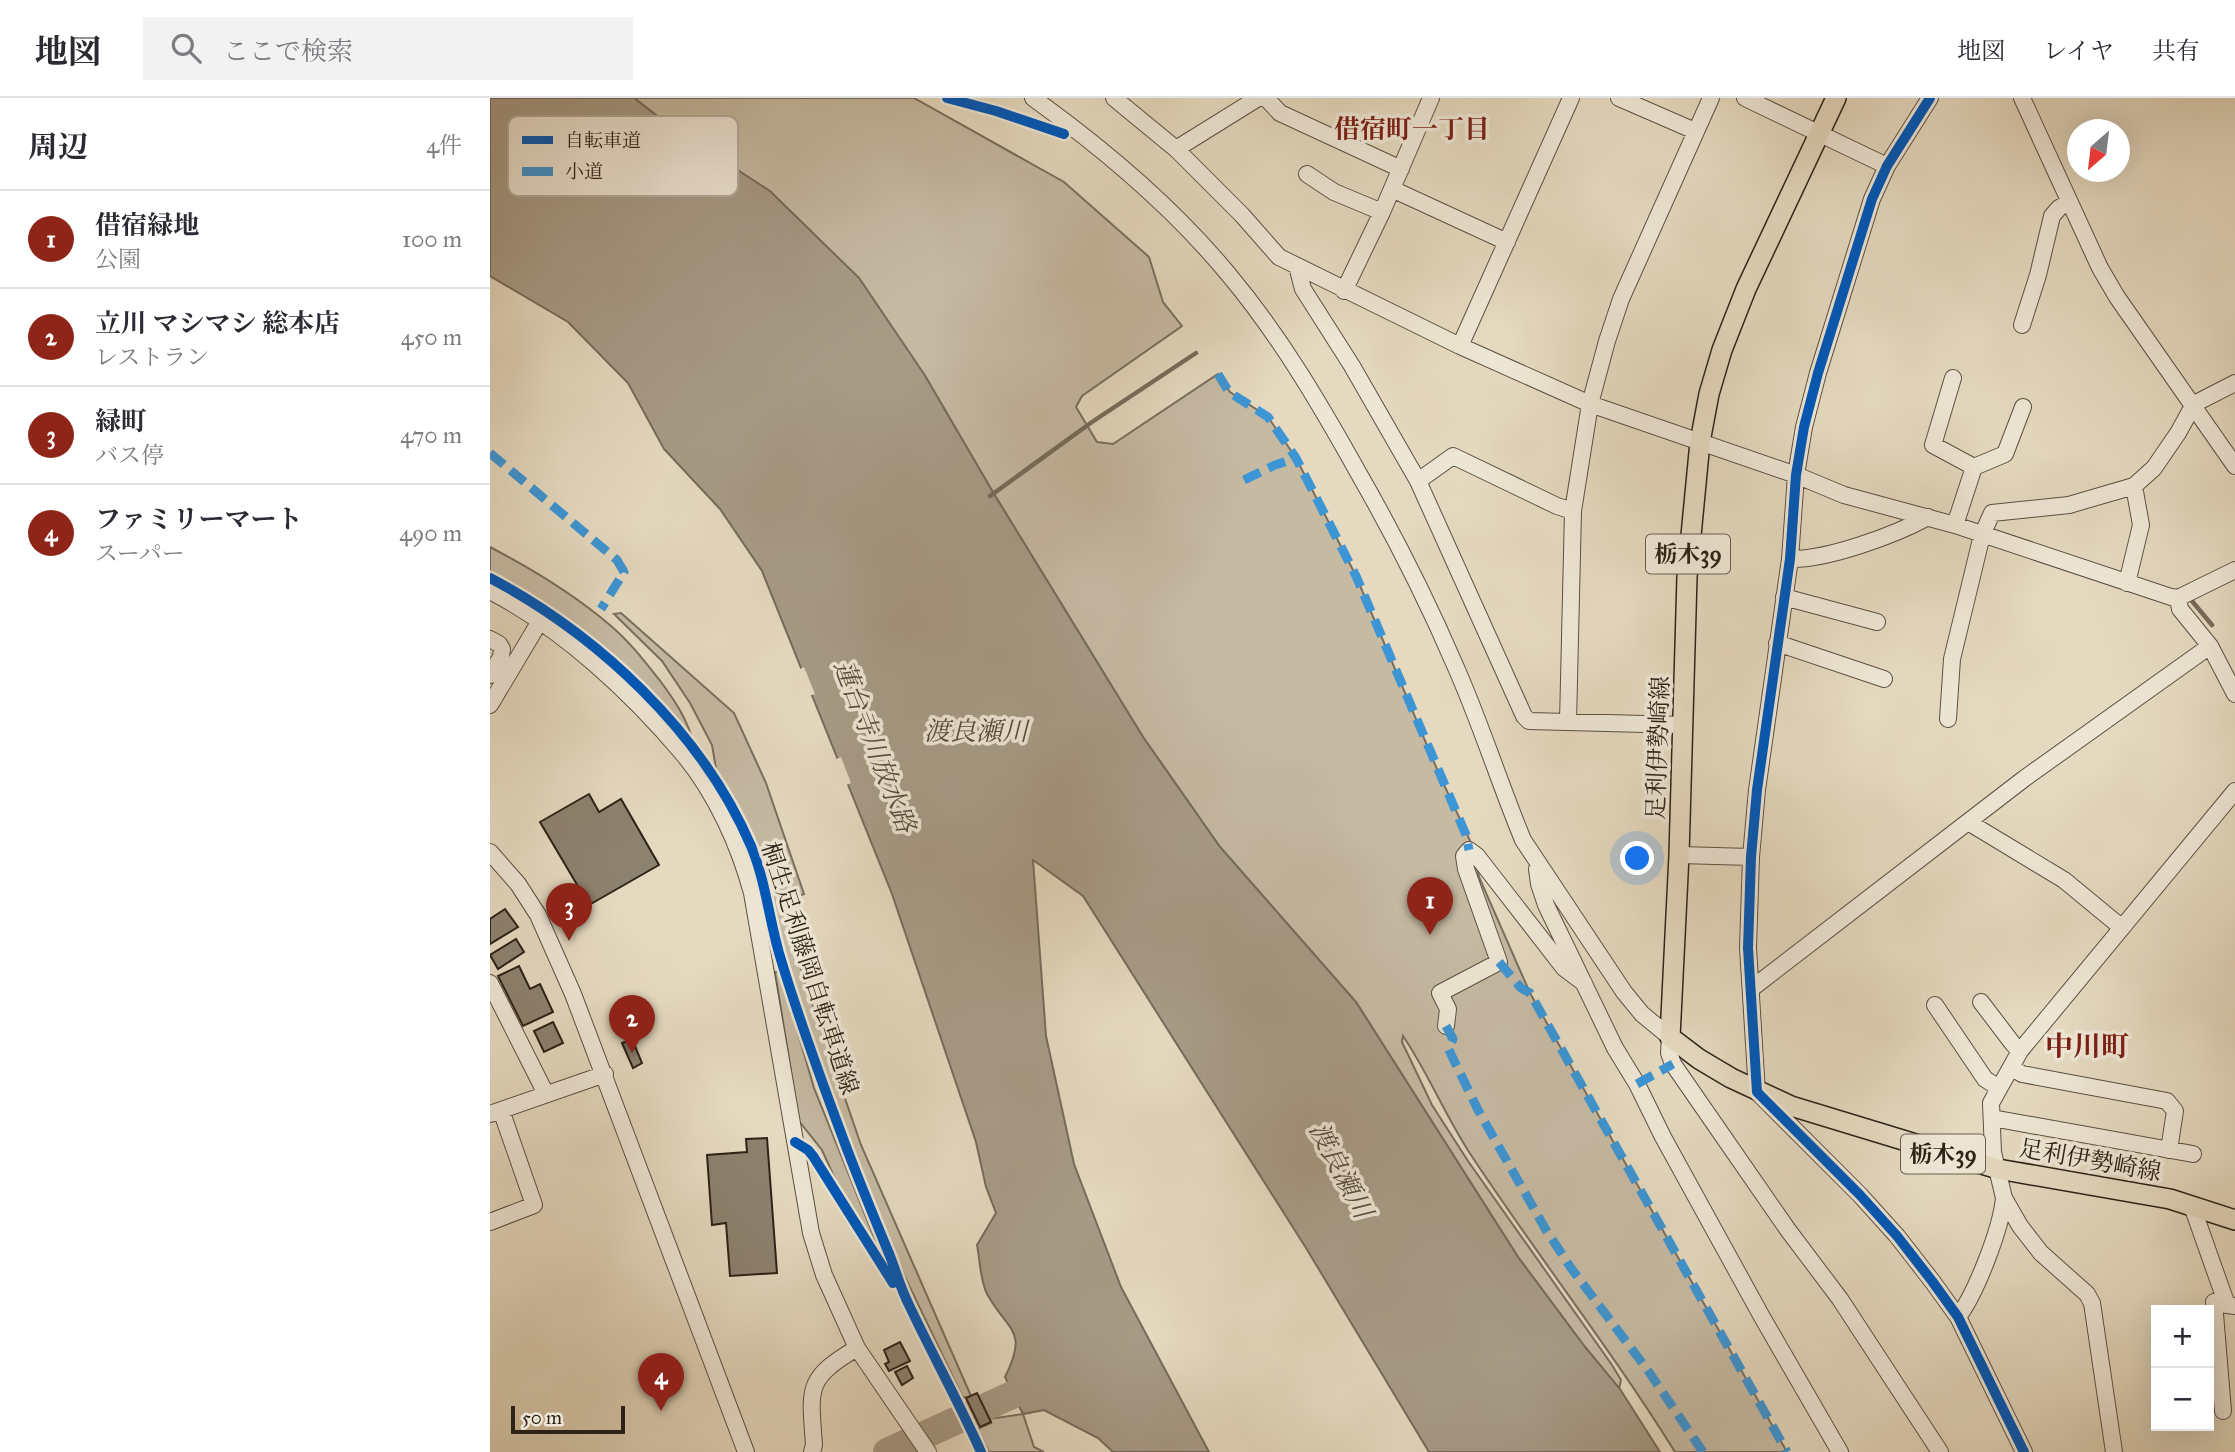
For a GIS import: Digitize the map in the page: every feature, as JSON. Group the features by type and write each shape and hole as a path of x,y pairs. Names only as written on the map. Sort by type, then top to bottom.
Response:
{"main road":[{"name":"足利伊勢崎線","path":"1836,98 1746,289 1709,394 1700,442 1687,577 1679,855 1670,1037 1699,1059 1757,1092 1823,1116 1998,1169 2170,1199 2235,1220"}],"street":[{"path":"1033,98 1086,137 1155,197 1227,272 1292,359 1338,435 1398,544 1454,663 1522,840 1624,992 1642,1014 1670,1037 1673,1064 1788,1230 1840,1299 1940,1452"},
{"path":"1114,98 1176,149 1242,215 1275,253 1344,291 1590,404 1796,475 1844,495 1955,524 2178,598 2235,570"},
{"path":"1176,149 1258,98"},
{"path":"1266,98 1280,113 1401,169"},
{"path":"1344,291 1382,212 1431,98"},
{"path":"1460,346 1571,98"},
{"path":"1619,98 1695,131"},
{"path":"1567,722 1573,511 1590,404 1621,299 1711,98"},
{"path":"1745,98 1887,166"},
{"path":"1930,98 1887,166 1872,199 1804,426 1796,475 1790,559 1757,790 1751,857 1748,947 1757,1092 1897,1236 1958,1317 2024,1452"},
{"path":"2022,98 2100,268 2117,297 2235,466"},
{"path":"1307,174 1335,192 1382,212"},
{"path":"1392,189 1507,242"},
{"path":"2022,325 2038,275 2052,216 2069,202"},
{"path":"1297,266 1303,289 1352,366 1418,481 1524,716 1530,721 1683,725"},
{"path":"1953,378 1933,445 1973,467"},
{"path":"1948,719 1952,659 1982,535 1992,513 2069,505 2134,486 2154,468 2194,404 2235,383"},
{"path":"1973,467 2005,454 2023,407"},
{"path":"1418,481 1453,456 1557,506 1573,511"},
{"path":"1955,524 1973,467"},
{"path":"2127,583 2141,525 2134,486"},
{"path":"1790,559 1846,549 1928,517"},
{"path":"490,591 540,621 604,672 684,756 734,839 752,893 811,1233 824,1275 857,1348 928,1452"},
{"path":"1784,597 1877,622"},
{"path":"2178,598 2180,609 2210,646 2235,694"},
{"path":"490,705 540,621"},
{"path":"490,639 502,649 501,657 490,675"},
{"path":"1777,643 1884,679"},
{"path":"1751,989 2025,778 2210,646"},
{"path":"2114,1452 2092,1303 2087,1294 2040,1253 2004,1198 1993,1152 1991,1103 2020,1051 2235,791"},
{"path":"1968,822 2064,880 2121,927"},
{"path":"1446,1026 1448,1009 1440,993 1499,962 1466,869 1464,856 1469,850 1477,856 1564,968 1586,984"},
{"path":"490,852 518,884 538,915 605,1074 746,1452"},
{"path":"1679,855 1751,857"},
{"path":"1537,864 1539,884 1546,905 1615,1048 1762,1317 1840,1452"},
{"path":"490,983 546,1094"},
{"path":"1981,1002 2020,1051"},
{"path":"1935,1005 1985,1079 1999,1088"},
{"path":"2012,1068 2022,1074 2167,1101 2175,1111 2169,1150"},
{"path":"490,1222 534,1205 496,1112 605,1074"},
{"path":"1992,1118 2193,1154"},
{"path":"1958,1317 1967,1305 1997,1228 2004,1198"},
{"path":"2192,1206 2231,1306"},
{"path":"2223,1411 2214,1302 2231,1306"},
{"path":"812,1452 814,1445 811,1400 817,1380 829,1365 857,1348"}],"shaded area":[{"path":"634,98 914,98 1064,182 1149,257 1163,302 1182,326 1082,396 1076,407 1097,442 1113,444 1218,374 1230,392 1268,417 1296,458 1356,576 1439,774 1473,847 1479,877 1530,993 1787,1452 1675,1452 1469,1152 1403,1036 1402,1042 1432,1105 1468,1161 1612,1365 1621,1380 1619,1389 1518,1257 1356,1002 1220,847 1143,737 924,374 738,192 738,116 657,116"},
{"path":"490,547 568,593 618,632 644,660 671,696 693,743 610,652 583,631 490,573"},
{"path":"621,613 734,713 766,783 804,894 782,901 803,976 861,1145 971,1396 962,1396 903,1273 852,1148 791,975 766,879 750,836 717,774 712,745 690,703 662,661 614,614"},
{"path":"780,971 814,1088 882,1257 836,1181 822,1150 799,1121 775,972"},
{"path":"1023,1414 1034,1447 1044,1452 989,1452 977,1429 991,1423 989,1419"}],"water":[{"name":"渡良瀬川","path":"490,98 634,98 657,116 508,116 508,196 738,196 738,170 770,191 859,278 924,374 1143,737 1220,847 1356,1002 1518,1257 1620,1389 1660,1452 1429,1452 1306,1248 1083,896 1033,860 1046,1036 1074,1164 1121,1287 1209,1452 1113,1452 1098,1438 1044,1410 1023,1414 1005,1377 1015,1349 1013,1332 987,1294 982,1276 977,1245 996,1213 986,1187 976,1142 892,894 762,571 720,509 664,449 628,383 568,322 490,276"}],"pier":[{"path":"804,667 815,694 808,696 798,670"},
{"path":"841,757 851,783 844,786 834,760"}],"building":[{"path":"589,794 599,812 621,799 659,865 589,905 540,822"},
{"path":"505,909 518,927 490,944 490,919"},
{"path":"516,939 524,952 498,969 490,955"},
{"path":"519,966 530,989 540,984 553,1012 523,1026 498,976"},
{"path":"553,1022 563,1043 544,1052 534,1031"},
{"path":"632,1039 642,1063 633,1068 622,1043"},
{"path":"767,1138 777,1273 730,1276 726,1223 712,1225 707,1155 747,1152 746,1139"},
{"path":"900,1342 910,1361 889,1371 885,1364 889,1362 884,1350"},
{"path":"907,1366 913,1378 902,1385 895,1372"},
{"path":"977,1393 991,1422 980,1427 966,1398"}],"waterway":[{"path":"990,496 1092,422 1196,353"},
{"path":"2192,601 2212,625"},
{"name":"蓮台寺川放水路","path":"984,1408 1024,1389 1045,1373"},
{"name":"蓮台寺川放水路","path":"887,1452 973,1413"}],"marked path":[{"path":"1218,374 1229,392 1268,417 1296,458 1356,576 1466,835 1469,850"},
{"path":"490,453 617,560 624,572 601,609"},
{"path":"1244,480 1296,458"},
{"path":"1499,962 1521,988 1530,993 1787,1452"},
{"path":"1446,1026 1453,1039 1448,1048 1478,1110 1546,1230 1649,1372 1703,1452"},
{"path":"1637,1084 1673,1064"}],"cycle path":[{"path":"947,98 1064,134"},
{"path":"1930,98 1887,166 1872,199 1804,427 1796,475 1790,559 1757,790 1751,857 1748,948 1757,1092 1860,1195 1932,1281 1958,1317 2024,1452"},
{"name":"桐生足利藤岡自転車道線","path":"490,578 569,628 643,691 705,764 730,804 756,859 786,976 853,1164 906,1299 981,1452"},
{"path":"795,1142 813,1156 893,1283"}],"place":[{"name":"借宿緑地","path":"1430,935"},
{"name":"緑町","path":"569,941"},
{"name":"立川 マシマシ 総本店","path":"632,1053"},
{"name":"ファミリーマート","path":"661,1411"}],"district":[{"name":"借宿町一丁目","path":"1412,129"},
{"name":"中川町","path":"2087,1046"}]}
